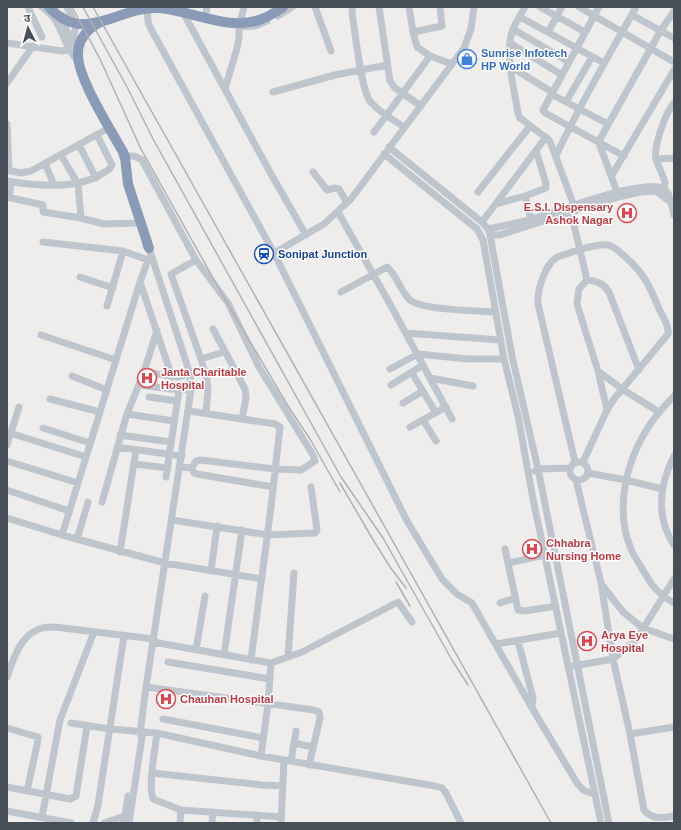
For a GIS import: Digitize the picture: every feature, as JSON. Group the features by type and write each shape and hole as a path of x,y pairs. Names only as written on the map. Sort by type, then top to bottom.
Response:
{"highway":[{"path":"49,7 60,16 74,22 90,24 139,10 158,8 223,22 243,23 259,20 283,7"},
{"path":"101,22 90,28 84,36 80,44 78,57 87,86 125,157 128,184 137,219 149,254"}],"street":[{"path":"28,7 42,37"},
{"path":"42,7 55,20 76,59 83,64 93,89 125,156 130,181 150,245 149,254 62,535"},
{"path":"54,7 63,16 67,29 70,49"},
{"path":"67,7 76,26 70,49"},
{"path":"177,7 207,10 228,18 241,19 256,17 275,7"},
{"path":"225,89 237,48 239,27 244,7"},
{"path":"292,7 262,24 250,27 239,27 147,10 148,22 168,62 274,253 407,521 442,579 457,594 472,603 577,783 583,790 594,794"},
{"path":"315,7 331,51"},
{"path":"353,7 352,12 361,69 369,100 404,127"},
{"path":"379,7 387,65 392,84 421,106"},
{"path":"409,7 417,47 430,56 452,64"},
{"path":"413,32 442,26 440,7"},
{"path":"274,253 324,224 348,203 464,48 471,29 474,7"},
{"path":"525,7 514,29 510,43 511,67 518,116 546,137 551,144 573,209 587,280"},
{"path":"540,7 585,32"},
{"path":"548,32 562,7"},
{"path":"579,7 674,62"},
{"path":"599,7 544,108 544,112 570,128 600,142 624,156"},
{"path":"556,156 604,63 636,7"},
{"path":"617,192 600,142 608,124 650,48 674,11"},
{"path":"632,15 674,38"},
{"path":"185,16 306,234"},
{"path":"520,17 604,63"},
{"path":"514,29 569,62"},
{"path":"7,43 62,51 70,49"},
{"path":"510,43 562,75"},
{"path":"7,83 34,46"},
{"path":"374,132 430,56"},
{"path":"566,102 592,57"},
{"path":"76,59 75,67 80,80 106,129 125,156 124,182 137,219 104,224 81,218 43,212 43,205 8,197 9,182 36,185 78,184 96,178 111,169 112,166 97,135"},
{"path":"273,92 361,69 387,65"},
{"path":"511,67 566,102 608,124"},
{"path":"612,175 674,70"},
{"path":"664,188 664,179 656,160 655,149 670,117 674,103"},
{"path":"7,124 8,170 21,173 27,173 45,164 106,129"},
{"path":"478,192 530,126"},
{"path":"482,222 546,137"},
{"path":"79,145 96,178"},
{"path":"389,147 482,222 489,232 512,356 538,469 576,665 609,823"},
{"path":"496,204 544,190 547,186 536,150"},
{"path":"384,154 477,229 483,240 500,340 518,416 533,499 600,823"},
{"path":"62,155 78,184 81,218"},
{"path":"125,156 134,156 142,160 196,260 228,303 259,367 313,455 315,461 301,470 275,469 201,460 196,461 192,468"},
{"path":"656,160 674,158"},
{"path":"45,164 54,185"},
{"path":"313,172 327,190 335,188 339,189 348,203"},
{"path":"489,232 500,234 617,192 644,187 664,188 668,192 674,215"},
{"path":"489,232 531,219 640,192 656,191 670,201"},
{"path":"525,196 531,219"},
{"path":"338,212 418,354 452,419"},
{"path":"43,242 149,254"},
{"path":"529,474 538,469 572,465 583,462 607,410 622,388 639,370 668,334 667,326 647,281 634,264 614,247 603,245 580,250 557,257 553,260 549,264 540,284 538,296 539,311 572,465 571,475 576,480 601,583 613,659 630,734 644,810 647,814 656,818 674,816"},
{"path":"107,306 123,251"},
{"path":"129,823 142,738 141,733 146,687 191,390 190,374 149,254"},
{"path":"196,260 171,274 201,359 208,390 206,413"},
{"path":"341,292 385,267 389,268 409,299 422,305 495,312"},
{"path":"80,277 113,288"},
{"path":"587,280 597,281 603,284 609,292 639,370"},
{"path":"587,280 579,289 577,304 598,371 607,410"},
{"path":"140,282 172,377"},
{"path":"213,329 245,389 246,398 242,419"},
{"path":"102,502 120,435 144,372 156,330"},
{"path":"406,333 500,340"},
{"path":"41,335 116,360"},
{"path":"201,359 224,352"},
{"path":"390,369 418,354 468,360 504,358"},
{"path":"391,385 423,365"},
{"path":"598,371 659,412"},
{"path":"144,372 172,377 190,374"},
{"path":"412,373 436,413"},
{"path":"72,376 107,390"},
{"path":"430,378 473,386"},
{"path":"139,385 191,390"},
{"path":"166,477 179,390"},
{"path":"403,403 423,392"},
{"path":"674,396 659,412 647,429 633,457 626,480 623,516 631,549 654,587 663,596 674,603"},
{"path":"149,397 177,401"},
{"path":"50,399 100,412"},
{"path":"7,445 9,433 19,407"},
{"path":"410,427 446,407"},
{"path":"189,411 274,424 280,428 268,535 251,660"},
{"path":"127,414 174,421"},
{"path":"424,420 436,441"},
{"path":"43,428 90,442"},
{"path":"9,433 86,457"},
{"path":"120,435 171,442"},
{"path":"117,447 182,456"},
{"path":"120,552 136,450"},
{"path":"674,456 662,489 661,507 662,520 674,545"},
{"path":"7,461 78,483"},
{"path":"576,480 584,478 588,473 587,467 583,462"},
{"path":"134,464 168,468"},
{"path":"180,467 192,468"},
{"path":"192,468 194,473 197,474 273,487"},
{"path":"588,473 662,489"},
{"path":"172,520 268,535 316,532 317,530 311,487"},
{"path":"7,490 69,510"},
{"path":"77,539 88,502"},
{"path":"7,518 165,564 262,579"},
{"path":"211,571 217,526"},
{"path":"224,655 242,530"},
{"path":"505,549 518,610 521,611 556,606"},
{"path":"508,563 545,555"},
{"path":"288,657 294,573"},
{"path":"568,667 613,659 636,640 674,579"},
{"path":"601,583 623,612 643,628 674,639"},
{"path":"196,650 205,596"},
{"path":"500,603 515,598"},
{"path":"7,677 15,654 24,640 38,629 55,627 124,636 271,663 302,652 398,602 412,622"},
{"path":"42,817 60,720 94,632"},
{"path":"496,644 561,633"},
{"path":"93,823 98,805 124,636"},
{"path":"518,641 533,698 532,708"},
{"path":"168,662 270,679"},
{"path":"261,756 268,704 271,663"},
{"path":"146,687 314,710 319,712 320,718 309,765"},
{"path":"163,719 264,738"},
{"path":"71,723 157,734 261,756 442,788 461,823"},
{"path":"7,787 70,799 76,796 87,726"},
{"path":"630,734 674,727"},
{"path":"7,728 38,737 27,792"},
{"path":"157,734 152,773 153,799 180,810 257,815 281,820 283,786 296,731"},
{"path":"104,823 124,820 138,736 141,733"},
{"path":"294,743 313,747"},
{"path":"152,773 283,786"},
{"path":"180,810 180,823"},
{"path":"7,811 31,819 42,817 67,823"},
{"path":"212,823 213,812"},
{"path":"257,815 257,823"}],"railway":[{"path":"72,7 100,59 141,149 222,294 288,406 310,439 340,492"},
{"path":"83,7 127,87 153,139 341,477 383,538 452,660 468,685"},
{"path":"93,7 551,823"},
{"path":"340,483 390,567 406,588"},
{"path":"396,582 410,606"}],"place":[{"name":"Sunrise Infotech HP World","path":"467,59"},
{"name":"E.S.I. Dispensary Ashok Nagar","path":"627,213"},
{"name":"Sonipat Junction","path":"264,254"},
{"name":"Janta Charitable Hospital","path":"147,378"},
{"name":"Chhabra Nursing Home","path":"532,549"},
{"name":"Arya Eye Hospital","path":"587,641"},
{"name":"Chauhan Hospital","path":"166,699"}]}
